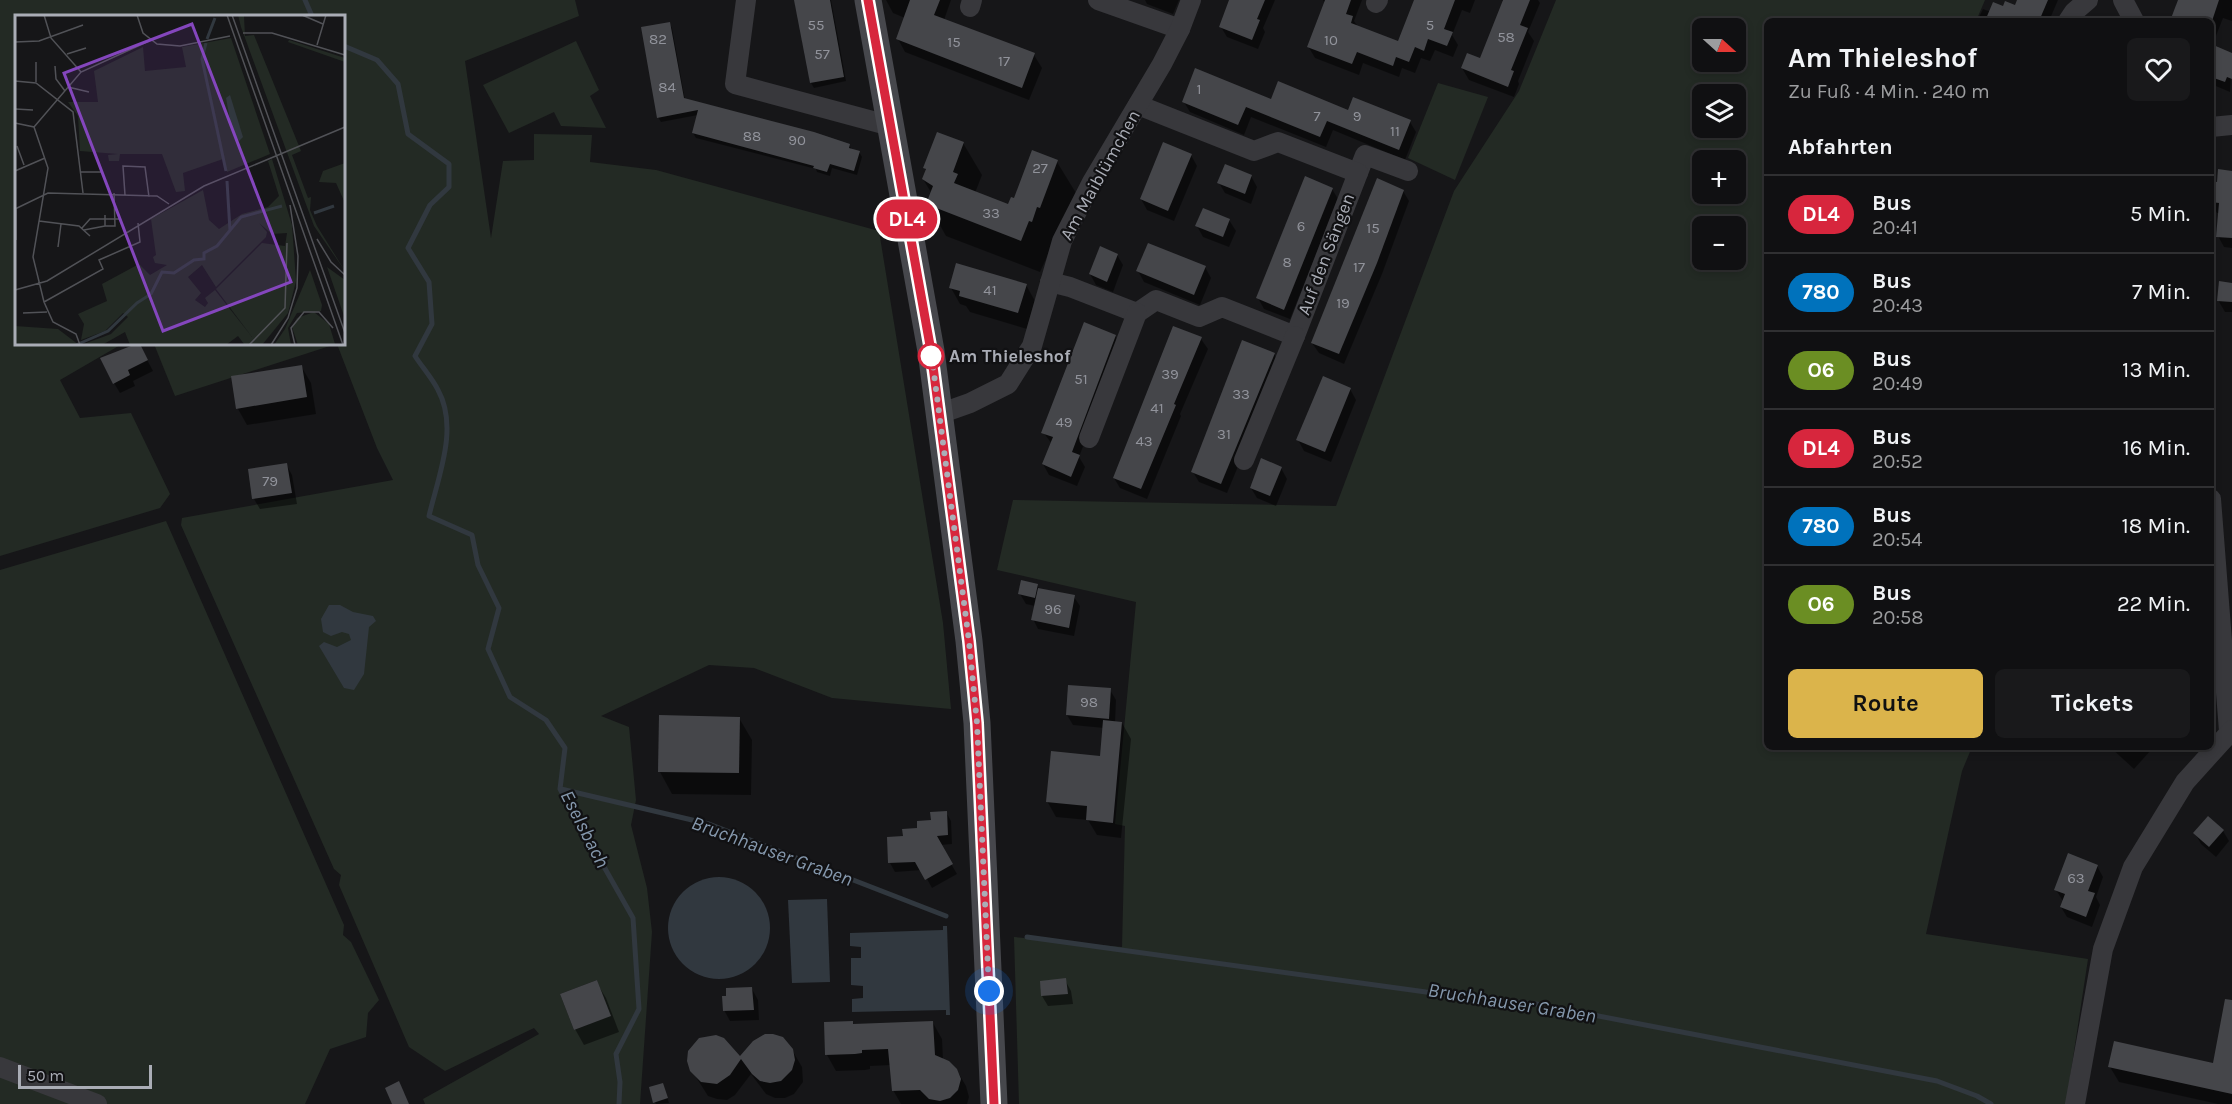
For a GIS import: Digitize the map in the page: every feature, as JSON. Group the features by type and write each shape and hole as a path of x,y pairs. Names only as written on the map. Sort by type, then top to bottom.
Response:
{"street":[{"path":"746,0 735,84 891,126"},
{"path":"868,0 931,351 969,641 977,723 994,1104"},
{"path":"1098,0 1180,29"},
{"name":"Am Maiblümchen","path":"939,414 970,403 1008,384 1032,346 1062,241 1092,182 1162,64 1180,29 1191,0"},
{"path":"2070,18 2088,0"},
{"path":"2123,0 2132,18"},
{"name":"Auf den Sängen","path":"1138,105 1254,151 1278,142 1358,173"},
{"path":"2214,127 2232,125"},
{"name":"Auf den Sängen","path":"1244,460 1365,154 1408,171"},
{"path":"1050,282 1070,287 1137,313 1089,438"},
{"name":"Auf den Sängen","path":"1137,313 1155,300 1200,317 1222,307 1294,336"},
{"path":"2214,534 2231,731 2214,750"},
{"path":"2075,1104 2103,949 2133,867 2185,782 2214,750"},
{"path":"0,1067 97,1104"}],"shaded area":[{"path":"0,0 575,0 579,16 465,61 491,238 503,161 534,160 534,134 592,135 590,162 656,170 879,231 943,623 951,709 832,698 754,668 709,665 601,716 629,727 636,800 631,825 647,888 652,932 640,1104 425,1104 423,1099 539,1034 534,1028 445,1071 409,1047 339,885 341,875 334,869 181,525 182,518 393,480 377,448 337,345 345,345 345,15 15,15 15,345 120,345 60,380 80,418 131,413 170,494 160,508 0,556","holes":["597,980 610,1016 574,1030 560,994"]},
{"path":"1556,0 1985,0 1977,18 1764,18 1764,750 1971,750 1962,771 1926,934 2088,959 2066,1104 1019,1104 1014,937 1122,947 1125,826 1115,824 1136,602 997,570 1013,500 1336,506 1454,191 1519,91"},
{"path":"576,41 599,90 590,96 606,128 561,126 554,112 509,133 483,85"},
{"path":"1438,83 1488,97 1455,180 1408,158"},
{"path":"154,345 333,345 175,396"},
{"path":"166,521 344,925 343,935 351,942 379,1000 368,1013 366,1037 330,1049 305,1104 0,1104 0,570"},
{"path":"329,605 340,605 353,612 373,616 376,621 369,627 364,674 354,690 344,688 319,646 324,642 337,647 351,640 349,634 342,632 331,636 323,632 321,619"},
{"path":"719,877 748,885 762,899 770,928 762,957 748,971 719,979 690,971 676,957 668,928 676,899 690,885"},
{"path":"827,899 830,982 792,983 788,900"},
{"path":"943,926 947,926 950,1015 946,1015 946,1010 852,1012 852,999 863,998 863,986 851,985 851,958 861,958 861,947 850,946 850,933 943,930"}],"building":[{"path":"794,0 830,0 844,77 810,83"},
{"path":"910,0 940,0 934,15 1035,53 1022,88 896,39"},
{"path":"1229,0 1265,0 1252,40 1219,27"},
{"path":"1325,0 1351,0 1346,14 1353,16 1351,23 1398,41 1414,0 1455,0 1444,29 1453,32 1447,46 1428,39 1424,51 1415,47 1409,62 1396,57 1393,66 1357,52 1352,64 1307,47"},
{"path":"1503,0 1530,0 1520,25 1528,28 1511,70 1514,71 1508,87 1461,68 1467,53 1480,58"},
{"path":"2017,0 2048,0 2040,18 1986,18 1993,2 2003,6 2005,1 2015,5"},
{"path":"2178,0 2219,0 2213,18 2171,18"},
{"path":"670,22 684,98 814,132 850,144 849,148 860,151 854,171 830,164 827,172 813,168 814,166 692,133 698,110 657,118 641,27"},
{"path":"2214,45 2232,53 2232,79 2227,77 2225,82 2214,78"},
{"path":"1195,68 1271,99 1278,81 1348,110 1353,97 1411,120 1399,150 1327,121 1320,137 1246,107 1238,125 1182,102"},
{"path":"937,132 964,142 953,172 958,174 954,183 1008,204 1011,197 1014,198 1032,150 1058,160 1040,208 1037,207 1032,222 1029,221 1021,241 926,204 933,186 922,179 926,169 923,168"},
{"path":"1163,142 1192,154 1168,211 1140,199"},
{"path":"1225,164 1252,175 1245,194 1217,183"},
{"path":"2218,169 2232,171 2232,238 2216,237 2219,203 2214,202 2214,182 2217,182"},
{"path":"1305,176 1333,188 1284,310 1256,298"},
{"path":"1377,178 1404,190 1339,354 1311,343"},
{"path":"1203,208 1230,219 1223,237 1195,226"},
{"path":"1148,243 1206,266 1194,295 1136,271"},
{"path":"1100,246 1118,254 1107,282 1089,274"},
{"path":"956,263 1027,284 1018,313 959,296 960,291 949,288"},
{"path":"2219,281 2232,283 2232,302 2217,301"},
{"path":"1084,322 1116,335 1072,452 1080,455 1071,477 1042,464 1053,437 1041,433"},
{"path":"1173,326 1202,337 1141,489 1113,478"},
{"path":"1242,340 1275,353 1221,484 1191,472"},
{"path":"133,345 140,345 148,360 128,370 130,375 113,384 100,358"},
{"path":"302,365 307,397 236,409 231,376"},
{"path":"1323,376 1351,388 1325,452 1296,440"},
{"path":"1261,458 1282,467 1270,496 1250,488"},
{"path":"287,463 292,493 252,499 248,469"},
{"path":"1021,580 1038,584 1035,598 1018,594"},
{"path":"1038,588 1075,595 1069,628 1031,620"},
{"path":"1068,685 1111,688 1109,719 1066,715"},
{"path":"659,715 740,717 739,773 658,772"},
{"path":"1103,720 1122,722 1113,823 1086,820 1087,806 1046,802 1051,751 1100,756"},
{"path":"947,811 948,835 937,836 953,864 925,880 915,862 888,863 887,837 903,836 902,829 917,828 917,821 931,820 930,812"},
{"path":"2208,816 2224,830 2209,847 2193,833"},
{"path":"2068,853 2098,865 2088,891 2095,893 2086,917 2060,907 2065,894 2054,890"},
{"path":"1066,978 1068,994 1041,996 1040,981"},
{"path":"597,980 611,1016 574,1030 560,994"},
{"path":"752,987 754,1010 723,1011 722,996 726,996 726,988"},
{"path":"2225,999 2232,1000 2232,1094 2108,1067 2114,1041 2213,1063"},
{"path":"853,1021 853,1024 933,1021 935,1055 949,1061 957,1069 961,1079 958,1090 950,1098 940,1101 929,1099 920,1090 892,1091 888,1049 862,1050 862,1053 855,1054 825,1055 824,1022"},
{"path":"765,1034 783,1037 793,1049 795,1060 792,1070 781,1081 770,1083 760,1081 741,1059 730,1075 717,1084 701,1082 690,1071 687,1061 688,1051 699,1038 716,1035 724,1038 740,1056 753,1041"},
{"path":"399,1081 409,1104 392,1104 385,1088"},
{"path":"663,1083 668,1098 653,1103 649,1087"}],"waterway":[{"name":"Eselsbach","path":"305,0 312,15"},
{"name":"Eselsbach","path":"345,46 377,60 398,84 408,134 449,164 449,187 430,205 408,248 429,282 432,324 415,356 438,390 447,420 445,453 429,516 472,535 478,565 499,608 488,649 510,697 546,720 565,748 560,789 633,918 639,1009 616,1054 620,1082 619,1104"},
{"name":"Bruchhauser Graben","path":"561,789 709,824 946,916"},
{"name":"Bruchhauser Graben","path":"1027,937 1426,992 1536,1004 1937,1081 1977,1096 1991,1104"}],"bus line":[{"name":"DL4","path":"868,0 931,351 969,641 977,723 994,1104"}],"place":[{"name":"Am Thieleshof","path":"931,356"}],"route":[{"path":"931,356 931,351 969,641 977,723 989,991"}]}
